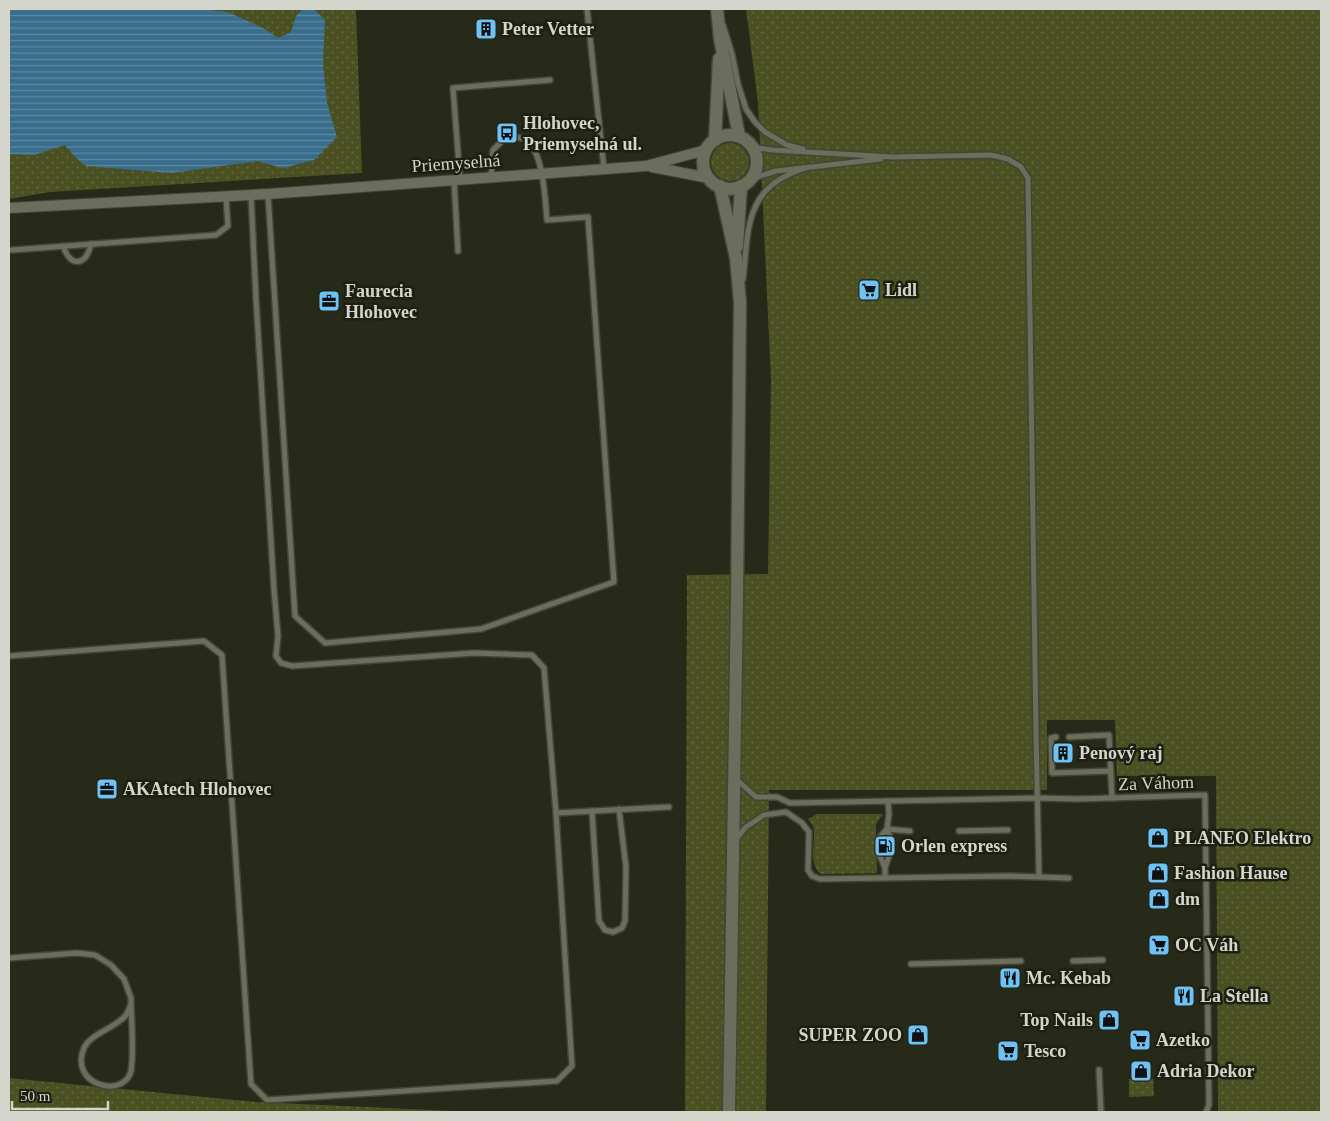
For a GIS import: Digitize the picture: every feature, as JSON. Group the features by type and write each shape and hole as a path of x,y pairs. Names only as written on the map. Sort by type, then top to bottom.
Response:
{"main road":[{"path":"717,9 720,39 738,136"},
{"path":"720,39 710,145 704,157 704,166 714,182 736,258 740,302 738,598 729,1112"},
{"path":"710,145 726,135 738,136 746,140 752,147 757,163 755,171 746,182 729,188 714,182"},
{"path":"736,258 746,182"}],"street":[{"name":"Priemyselná","path":"9,208 268,194 646,166 710,145"},
{"name":"Priemyselná","path":"646,166 714,182"}],"lane":[{"path":"587,9 604,169"},
{"path":"717,9 732,54 741,97 746,109 765,132 787,145 813,152"},
{"path":"458,251 453,88 550,80"},
{"path":"268,194 295,616 324,643 481,629 614,582 588,218 547,220 542,174 532,145 520,137 505,138 493,150 491,177"},
{"path":"752,147 772,150 893,157 991,155 1008,159 1021,167 1028,178 1039,876"},
{"path":"746,182 776,171 893,157"},
{"path":"740,302 750,216 758,199 771,185 785,176 808,167"},
{"path":"9,656 204,641 222,655 251,1084 266,1100 557,1081 572,1066 556,813 544,668 532,655 474,653 292,666 281,663 276,656 278,636 251,195"},
{"path":"12,250 216,235 228,226 226,196"},
{"path":"63,246 66,255 71,260 77,262 82,261 87,255 91,244"},
{"path":"1069,737 1109,735 1112,798"},
{"path":"1056,738 1051,738 1052,773 1110,770"},
{"name":"Za Váhom","path":"734,777 756,797 777,797 790,803 1038,798 1078,799 1206,795 1209,1105 1206,1112"},
{"path":"885,868 889,856 890,837 887,829 888,801"},
{"path":"786,812 790,803"},
{"path":"556,813 669,807"},
{"path":"592,811 599,921 605,930 613,932 622,928 625,921 626,867 619,809"},
{"path":"733,842 746,827 764,815 786,812 802,823 809,832 808,870 812,876 820,879 1039,876 1069,878"},
{"path":"887,829 910,832"},
{"path":"886,878 885,868 880,856 880,837 887,829"},
{"path":"959,831 1008,830"},
{"path":"9,958 77,953 94,955 111,964 124,979 131,998 133,1050 131,1073 122,1083 109,1086 92,1081 83,1072 81,1058 85,1046 92,1038 126,1014 131,1004"},
{"path":"1073,961 1103,960"},
{"path":"911,964 1021,961"},
{"path":"1099,1070 1100,1112"}],"green space":[{"path":"9,9 356,9 362,173 50,192 9,199"},
{"path":"746,9 1321,9 1321,1112 1218,1112 1216,776 1117,776 1115,720 1047,720 1047,790 769,790 766,1112 685,1112 687,575 768,574 771,380 758,103"},
{"path":"730,143 744,148 749,162 744,176 730,181 716,176 711,162 716,148"},
{"path":"817,814 883,814 876,824 877,873 821,874 814,864 814,832 813,826 808,819"},
{"path":"9,1078 256,1102 475,1112 9,1112"},
{"path":"1129,1079 1153,1079 1154,1096 1129,1097"}],"water":[{"path":"9,9 200,9 228,12 265,29 278,38 291,32 296,16 303,9 314,9 325,20 323,63 327,103 337,137 314,160 283,168 257,161 172,173 86,166 65,145 34,155 9,154"}],"place":[{"name":"Peter Vetter","path":"486,29"},
{"name":"Hlohovec, Priemyselná ul.","path":"507,133"},
{"name":"Lidl","path":"869,290"},
{"name":"Faurecia Hlohovec","path":"329,301"},
{"name":"Penový raj","path":"1063,753"},
{"name":"AKAtech Hlohovec","path":"107,789"},
{"name":"PLANEO Elektro","path":"1158,838"},
{"name":"Orlen express","path":"885,846"},
{"name":"Fashion Hause","path":"1158,873"},
{"name":"dm","path":"1159,899"},
{"name":"OC Váh","path":"1159,945"},
{"name":"Mc. Kebab","path":"1010,978"},
{"name":"La Stella","path":"1184,996"},
{"name":"Top Nails","path":"1109,1020"},
{"name":"SUPER ZOO","path":"918,1035"},
{"name":"Azetko","path":"1140,1040"},
{"name":"Tesco","path":"1008,1051"},
{"name":"Adria Dekor","path":"1141,1071"}]}
